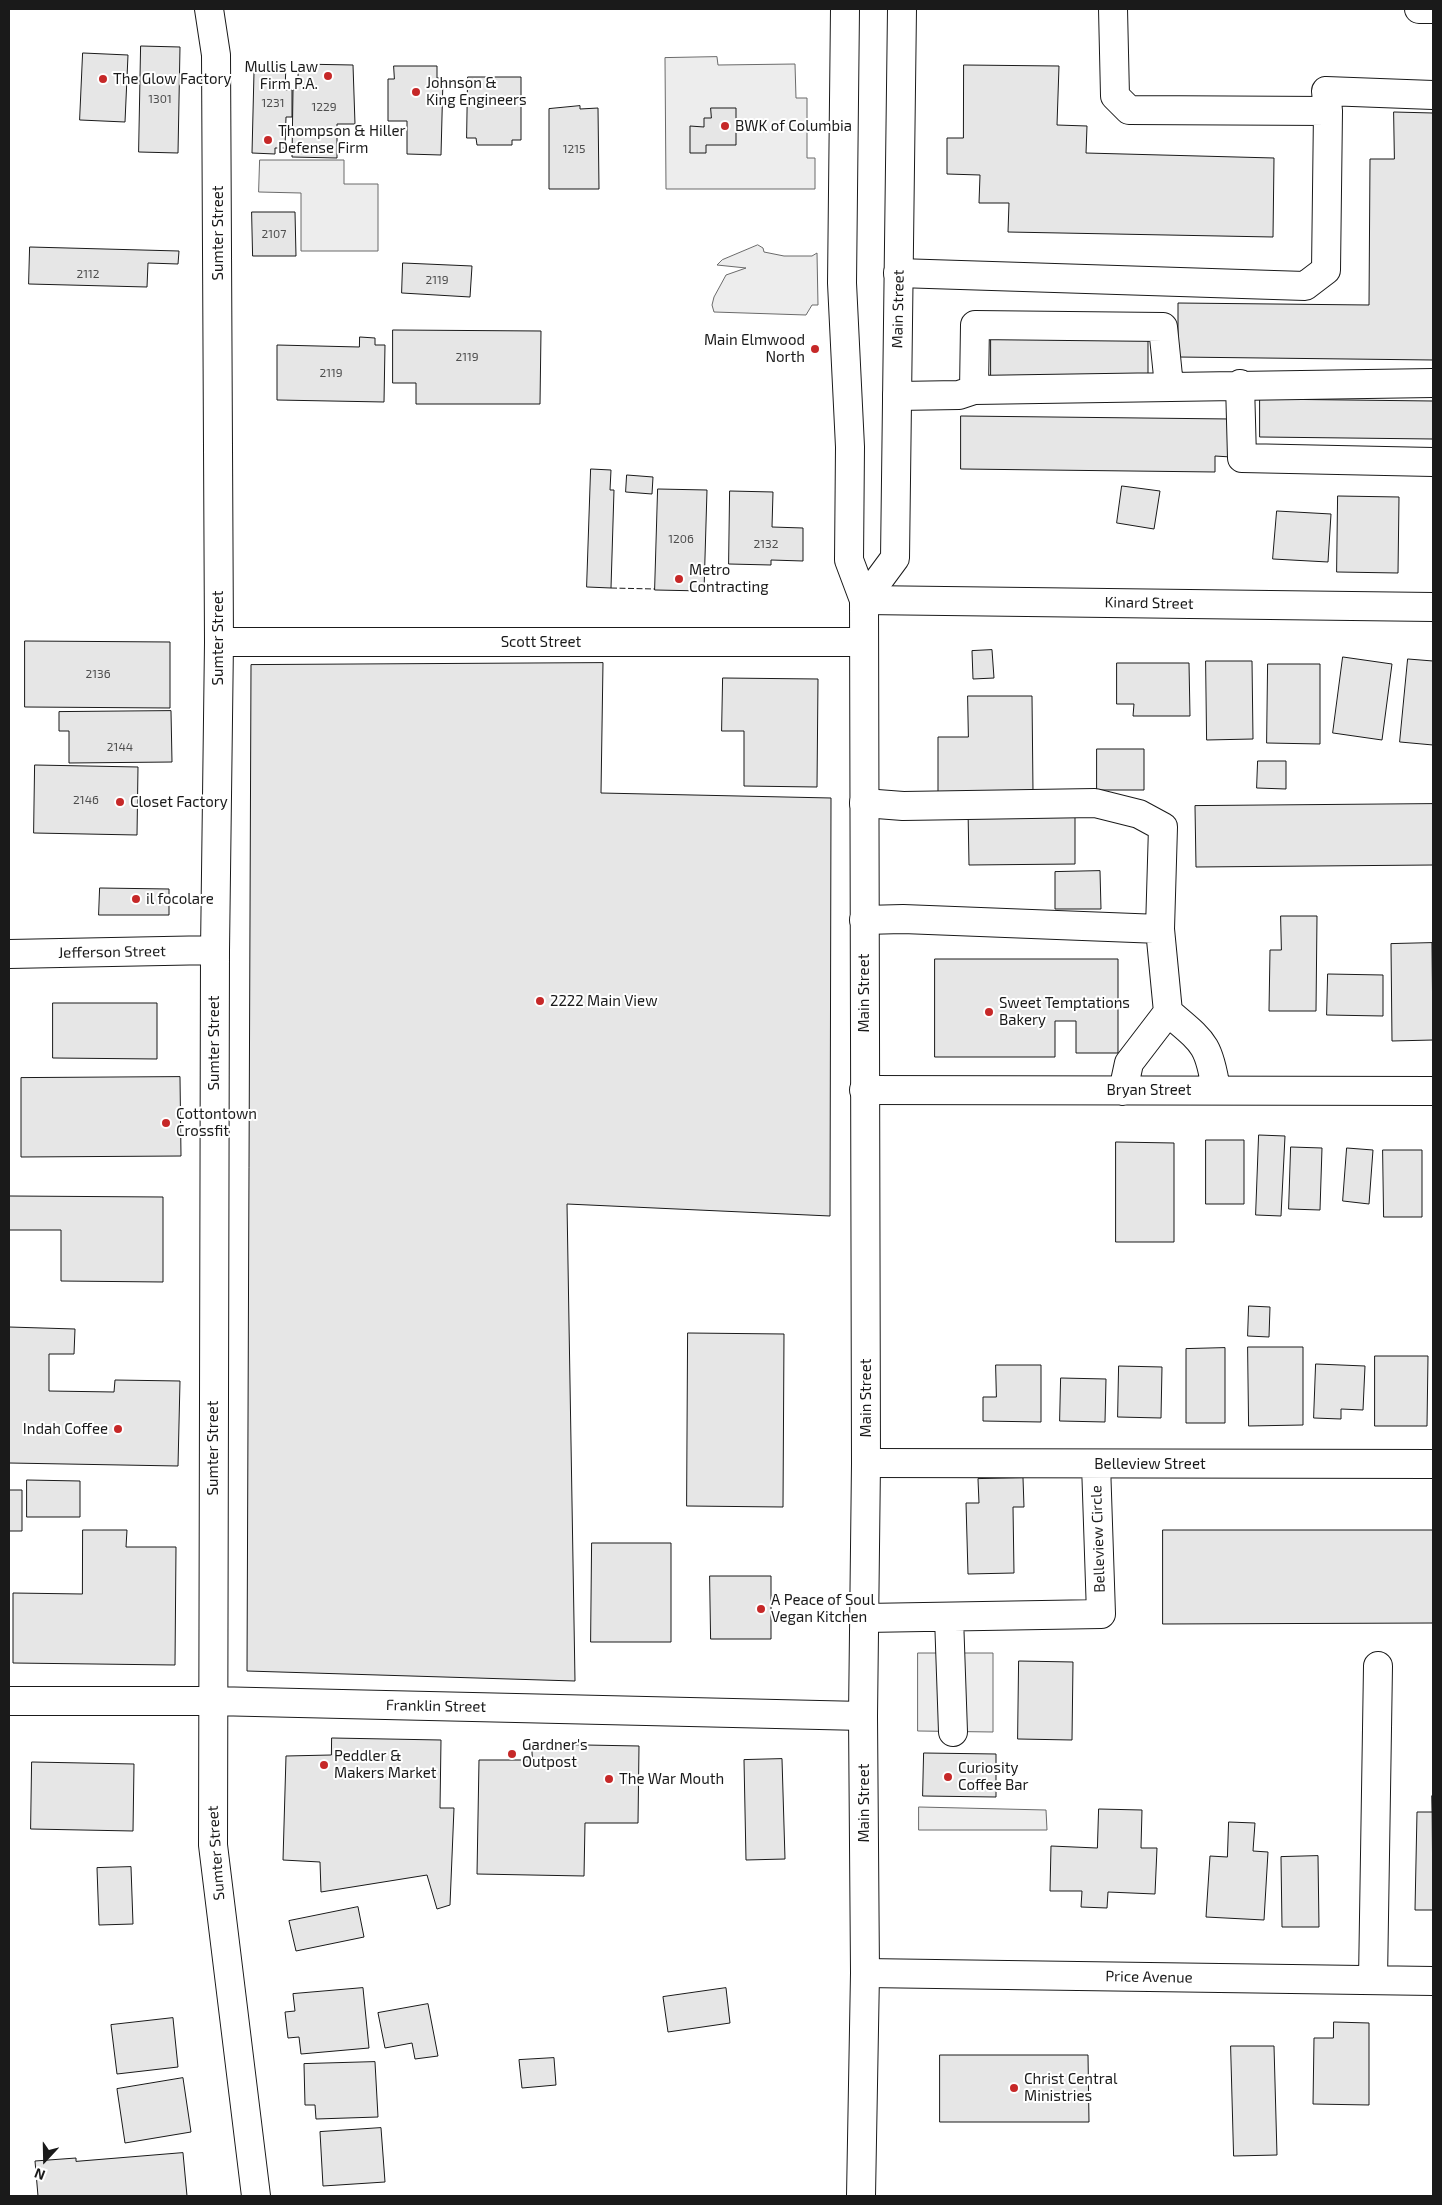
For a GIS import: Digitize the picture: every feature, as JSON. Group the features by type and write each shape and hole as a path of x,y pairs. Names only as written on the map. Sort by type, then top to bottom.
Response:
{"main road":[{"name":"Sumter Street","path":"208,9 216,55 218,642 212,1845 256,2196"},
{"name":"Main Street","path":"845,9 842,282 850,447 849,560 864,600 866,1463 863,1716 865,1973 861,2196"},
{"name":"Main Street","path":"864,600 895,558 902,9"},
{"path":"1113,9 1115,96 1129,110 1328,110"},
{"path":"1418,9 1433,9"},
{"path":"898,274 1305,286 1326,270 1328,110 1326,92 1433,95"},
{"path":"974,390 975,325 1163,327 1169,386"},
{"path":"897,396 959,395 974,390 1240,384 1433,383"},
{"path":"1240,384 1242,458 1433,462"},
{"name":"Kinard Street","path":"864,600 1433,607"},
{"name":"Scott Street","path":"218,642 864,642"},
{"path":"864,803 903,806 1095,803 1139,814 1162,827 1160,929 1168,1012 1129,1064 1123,1091"},
{"path":"864,920 903,919 1160,929"},
{"name":"Jefferson Street","path":"9,954 215,950"},
{"path":"1168,1012 1204,1043 1212,1064 1216,1090"},
{"name":"Bryan Street","path":"864,1090 1433,1091"},
{"name":"Belleview Street","path":"866,1463 1433,1464"},
{"name":"Belleview Circle","path":"950,1617 1101,1614 1096,1464"},
{"path":"865,1618 950,1617 952,1732"},
{"path":"1373,1980 1378,1666"},
{"name":"Franklin Street","path":"9,1701 212,1701 863,1716"},
{"name":"Price Avenue","path":"865,1973 1433,1981"}],"shaded area":[{"path":"717,57 718,65 795,64 796,98 807,98 807,158 815,158 815,189 666,189 665,58"},
{"path":"260,160 344,160 344,184 378,184 378,251 301,251 301,193 259,192"},
{"path":"758,245 763,248 764,252 784,256 812,256 817,253 818,305 812,305 806,315 714,312 712,305 714,297 726,275 746,268 717,265 722,260"},
{"path":"918,1653 993,1653 993,1732 918,1731"},
{"path":"919,1807 1046,1810 1047,1830 919,1830"}],"building":[{"path":"141,46 180,47 178,153 139,152"},
{"path":"83,53 128,55 125,122 80,120"},
{"path":"275,64 286,64 285,90 292,90 292,117 286,117 285,148 275,148 275,154 252,153 254,72 274,72"},
{"path":"299,64 353,65 355,124 337,124 337,158 292,157 293,90 297,90"},
{"path":"964,65 1059,66 1057,125 1087,126 1086,153 1274,158 1273,237 1008,232 1009,203 979,203 980,175 947,174 947,138 963,138"},
{"path":"394,66 437,66 437,78 443,78 441,155 407,154 407,121 388,121 388,79 394,79"},
{"path":"468,77 521,77 521,140 512,140 512,145 477,145 476,138 467,138"},
{"path":"580,106 580,109 598,108 599,189 549,189 549,109"},
{"path":"711,108 736,108 736,145 706,145 706,153 690,153 690,126 704,127 704,118 711,118"},
{"path":"1394,112 1433,113 1433,360 1178,357 1178,303 1369,305 1370,159 1394,159"},
{"path":"252,212 295,212 296,256 253,256"},
{"path":"30,247 179,251 178,264 148,263 147,287 29,284"},
{"path":"403,263 472,266 470,297 402,293"},
{"path":"393,330 541,331 540,404 416,404 416,383 393,383"},
{"path":"360,337 375,338 375,345 385,345 384,402 277,400 277,345 359,347"},
{"path":"991,337 1148,338 1148,377 991,376"},
{"path":"1260,399 1433,401 1433,439 1260,437"},
{"path":"961,416 1231,419 1231,457 1215,456 1215,472 961,469"},
{"path":"591,469 611,470 610,490 614,490 611,588 587,587"},
{"path":"627,475 653,477 652,494 626,492"},
{"path":"1122,486 1160,491 1154,529 1117,523"},
{"path":"658,489 707,490 704,591 655,590"},
{"path":"730,491 773,492 772,527 803,528 803,561 771,560 771,565 729,564"},
{"path":"1338,496 1399,497 1398,573 1337,572"},
{"path":"1277,511 1331,514 1328,562 1273,559"},
{"path":"25,641 170,642 170,708 25,707"},
{"path":"992,650 994,678 973,679 972,651"},
{"path":"1343,657 1392,664 1382,740 1333,733"},
{"path":"1408,659 1433,661 1433,745 1400,742"},
{"path":"1206,661 1252,661 1253,739 1207,740"},
{"name":"2222 Main View","path":"603,663 601,793 831,798 830,1216 567,1204 575,1681 247,1671 251,665"},
{"path":"1117,663 1189,663 1190,716 1133,716 1134,704 1117,704"},
{"path":"1268,664 1320,664 1320,744 1267,743"},
{"path":"723,678 818,679 817,787 744,786 744,731 722,731"},
{"path":"968,696 1032,696 1033,792 938,792 938,737 968,737"},
{"path":"171,711 172,762 69,763 69,731 59,731 59,712"},
{"path":"1097,749 1144,749 1144,790 1097,790"},
{"path":"1258,761 1286,761 1286,789 1257,788"},
{"path":"35,765 138,767 137,835 34,833"},
{"path":"1433,804 1433,865 1196,867 1195,806"},
{"path":"1075,808 1075,864 969,865 968,809"},
{"path":"1100,871 1101,909 1055,909 1055,872"},
{"path":"100,888 169,889 169,915 99,915"},
{"path":"1281,916 1317,916 1316,1011 1269,1011 1270,950 1281,950"},
{"path":"1432,943 1433,1040 1392,1041 1391,944"},
{"path":"935,959 1118,959 1118,1053 1076,1053 1076,1021 1055,1021 1055,1057 935,1057"},
{"path":"1328,974 1383,975 1383,1016 1327,1015"},
{"path":"53,1003 157,1003 157,1059 53,1058"},
{"path":"180,1077 181,1156 21,1157 21,1078"},
{"path":"1259,1135 1285,1136 1281,1216 1256,1215"},
{"path":"1206,1140 1244,1140 1244,1204 1206,1204"},
{"path":"1116,1142 1174,1143 1174,1242 1116,1242"},
{"path":"1291,1147 1322,1148 1320,1210 1289,1209"},
{"path":"1347,1148 1373,1150 1369,1204 1343,1201"},
{"path":"1383,1150 1422,1150 1422,1217 1384,1217"},
{"path":"9,1196 163,1197 163,1282 61,1281 61,1230 9,1230"},
{"path":"1249,1306 1270,1307 1269,1337 1248,1336"},
{"path":"9,1327 75,1329 74,1354 49,1354 49,1391 114,1392 115,1380 180,1381 178,1466 9,1463"},
{"path":"688,1333 784,1334 783,1507 687,1506"},
{"path":"1248,1347 1303,1347 1303,1425 1249,1426"},
{"path":"1225,1348 1225,1423 1186,1423 1186,1349"},
{"path":"1375,1356 1428,1356 1427,1426 1375,1426"},
{"path":"1316,1364 1365,1366 1363,1410 1341,1409 1341,1419 1314,1418"},
{"path":"996,1365 1041,1365 1041,1422 983,1421 983,1397 996,1397"},
{"path":"1119,1366 1162,1367 1161,1418 1118,1417"},
{"path":"1061,1378 1106,1379 1105,1422 1060,1421"},
{"path":"1023,1478 1024,1507 1013,1507 1014,1573 968,1574 966,1503 979,1503 978,1479"},
{"path":"27,1480 80,1481 80,1517 27,1517"},
{"path":"9,1490 22,1490 22,1531 9,1531"},
{"path":"83,1530 127,1530 126,1547 176,1547 175,1665 13,1663 13,1593 82,1594"},
{"path":"1163,1530 1433,1530 1433,1623 1163,1624"},
{"path":"592,1543 671,1543 671,1642 591,1642"},
{"path":"710,1576 771,1576 771,1639 711,1639"},
{"path":"1019,1661 1073,1662 1072,1740 1018,1739"},
{"path":"332,1738 441,1740 440,1808 454,1808 450,1905 437,1909 427,1875 321,1892 320,1862 283,1860 286,1756 331,1755"},
{"path":"532,1744 639,1746 638,1823 585,1823 584,1876 477,1874 479,1760 532,1760"},
{"path":"924,1753 996,1754 996,1797 923,1796"},
{"path":"782,1759 785,1859 746,1860 744,1760"},
{"path":"32,1762 134,1764 133,1831 31,1829"},
{"path":"1432,1796 1433,1910 1415,1910 1417,1812 1432,1812"},
{"path":"1099,1809 1142,1810 1141,1848 1157,1848 1155,1894 1108,1892 1107,1908 1081,1907 1082,1891 1050,1891 1051,1846 1097,1848"},
{"path":"1229,1822 1255,1823 1253,1851 1268,1852 1264,1920 1206,1917 1210,1856 1227,1857"},
{"path":"1318,1856 1319,1927 1282,1927 1281,1857"},
{"path":"131,1867 133,1924 99,1925 97,1868"},
{"path":"358,1907 364,1937 296,1951 289,1921"},
{"path":"363,1988 369,2048 301,2054 299,2037 288,2038 285,2012 295,2011 293,1994"},
{"path":"726,1988 730,2023 668,2032 663,1997"},
{"path":"428,2004 438,2056 415,2059 412,2043 385,2048 378,2013"},
{"path":"173,2018 178,2067 117,2074 111,2025"},
{"path":"1334,2022 1369,2023 1369,2105 1313,2104 1314,2038 1333,2038"},
{"path":"1231,2046 1274,2046 1277,2155 1234,2156"},
{"name":"Christ Central Ministries","path":"940,2055 1088,2055 1089,2122 940,2122"},
{"path":"554,2058 556,2085 522,2088 519,2060"},
{"path":"375,2062 378,2117 316,2119 315,2105 305,2105 304,2064"},
{"path":"183,2078 191,2132 125,2143 117,2089"},
{"path":"381,2128 385,2182 323,2186 320,2132"},
{"path":"183,2153 187,2196 38,2196 35,2161 76,2158 76,2161"}],"fence":[{"path":"611,588 655,589"}],"place":[{"name":"Mullis Law Firm P.A.","path":"328,76"},
{"name":"The Glow Factory","path":"103,79"},
{"name":"Johnson & King Engineers","path":"416,92"},
{"name":"BWK of Columbia","path":"725,126"},
{"name":"Thompson & Hiller Defense Firm","path":"268,140"},
{"name":"Main Elmwood North","path":"815,349"},
{"name":"Metro Contracting","path":"679,579"},
{"name":"Closet Factory","path":"120,802"},
{"name":"il focolare","path":"136,899"},
{"name":"2222 Main View","path":"540,1001"},
{"name":"Sweet Temptations Bakery","path":"989,1012"},
{"name":"Cottontown Crossfit","path":"166,1123"},
{"name":"Indah Coffee","path":"118,1429"},
{"name":"A Peace of Soul Vegan Kitchen","path":"761,1609"},
{"name":"Gardner's Outpost","path":"512,1754"},
{"name":"Peddler & Makers Market","path":"324,1765"},
{"name":"Curiosity Coffee Bar","path":"948,1777"},
{"name":"The War Mouth","path":"609,1779"},
{"name":"Christ Central Ministries","path":"1014,2088"}]}
